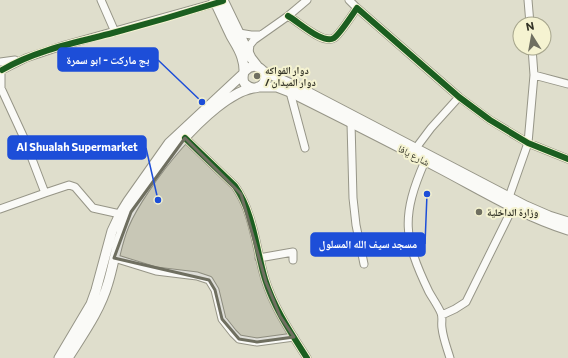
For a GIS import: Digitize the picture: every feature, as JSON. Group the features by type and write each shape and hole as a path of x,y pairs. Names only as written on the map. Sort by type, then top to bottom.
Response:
{"main road":[{"path":"68,358 100,304 108,284 119,240 131,212 161,167 195,127 233,95 256,88 264,81 264,74 248,52 239,33 219,1"},
{"path":"219,1 241,53 244,82 246,85 256,88"},
{"path":"59,358 91,304 112,231 120,214 153,164 169,142 250,66 260,69"},
{"name":"شارع يافا","path":"260,69 304,90 509,197 543,213 568,222"},
{"name":"شارع يافا","path":"256,88 277,87 290,92 513,208 549,224 568,230"}],"street":[{"path":"101,0 115,32"},
{"path":"248,52 250,45 260,35 288,16 307,0"},
{"path":"349,0 460,97 490,120 528,143 568,159"},
{"path":"528,0 529,16"},
{"path":"46,193 24,138 1,87 1,69 23,59 65,45 115,32 219,1"},
{"path":"288,16 319,37 327,40 334,38 357,8"},
{"path":"239,33 260,35"},
{"path":"509,197 528,143 534,75 533,56"},
{"path":"534,75 568,84"},
{"path":"290,92 305,148"},
{"path":"416,148 431,128 460,97"},
{"path":"351,123 353,198 356,225 364,264"},
{"path":"185,138 235,186 241,194 250,217 266,282 280,316 307,358"},
{"path":"425,161 416,181 409,206 409,236 414,259 442,315 442,328 450,358"},
{"path":"0,209 69,185 75,187 93,208 120,214"},
{"path":"442,315 466,302 513,208"},
{"path":"259,258 293,252 293,260"},
{"path":"114,258 156,271 197,276 209,280 215,290 222,319 240,339 256,342 294,337"}],"highlighted area":[{"path":"185,138 241,194 266,282 280,316 294,337 257,342 239,339 222,319 215,290 209,280 114,258 131,212"}],"cycle path":[{"path":"2,70 14,63 54,48 138,26 223,1"},
{"path":"288,16 318,36 329,39 334,38 339,33 357,8 459,97 490,120 528,143 568,159"},
{"path":"185,138 235,186 250,219 265,279 273,300 283,320 307,358"}],"place":[{"name":"دوار الفواكه / دوار الميدان","path":"257,76"},
{"name":"بج ماركت - ابو سمرة","path":"202,102"},
{"name":"مسجد سيف الله المسلول","path":"427,194"},
{"name":"Al Shualah Supermarket","path":"158,200"},
{"name":"وزارة الداخلية","path":"479,212"}]}
